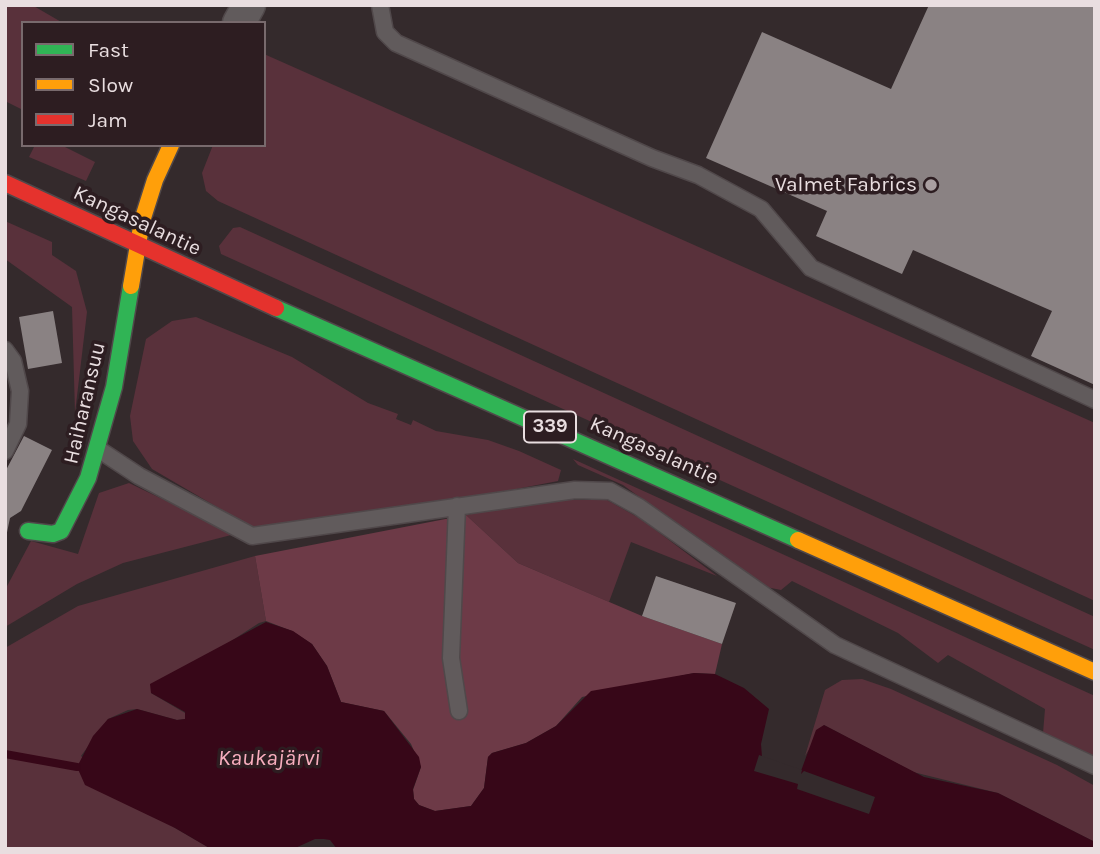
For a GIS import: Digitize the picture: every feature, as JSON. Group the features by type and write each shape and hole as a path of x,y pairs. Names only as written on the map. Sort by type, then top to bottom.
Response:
{"main road":[{"name":"Haiharansuu","path":"28,531 53,534 66,525 98,449 114,387 137,244 148,200 170,147"},
{"name":"Kangasalantie","path":"5,183 1095,672"}],"street":[{"path":"240,21 249,5"}],"lane":[{"path":"380,5 385,32 396,43 652,158 698,175 761,209 811,268 1095,400"},
{"path":"5,350 13,361 20,391 18,424 5,451"},
{"path":"98,449 139,476 252,536 575,490 610,491 639,507 835,645 1095,766"},
{"path":"457,506 452,658 459,711"},
{"path":"8,525 28,531"}],"shaded area":[{"path":"5,5 32,5 60,21 21,21 21,109 5,101"},
{"path":"266,55 1095,423 1095,601 218,201 206,191 202,173 212,147 266,147"},
{"path":"34,147 65,147 95,162 86,181 29,157"},
{"path":"5,221 52,242 52,255 76,271 87,312 75,413 72,307 5,259"},
{"path":"240,227 1095,617 1095,650 221,254 219,246 233,228"},
{"path":"196,317 292,357 368,403 398,414 396,419 411,425 413,420 436,431 488,440 561,470 558,481 433,505 258,531 152,469 133,441 130,416 146,339 172,321"},
{"path":"573,459 1095,696 1095,758 1043,733 1045,709 948,655 938,663 898,633 792,581 781,590 761,586 623,485 578,465"},
{"path":"129,483 235,534 123,563 77,584 5,627 5,590 31,541 78,554 99,493"},
{"path":"544,500 607,500 641,519 717,576 631,542 609,602 518,563 466,515"},
{"path":"466,515 518,563 642,616 722,644 715,674 694,673 582,697 556,726 526,743 492,753 488,757 484,788 471,806 435,811 419,805 414,799 413,790 421,767 411,744 384,711 341,702 327,666 312,644 292,631 266,621 255,556"},
{"path":"255,556 266,621 151,693 185,713 185,719 177,720 137,709 128,710 108,719 81,756 175,828 211,849 5,849 5,648 78,606"},
{"path":"862,679 891,689 1057,765 1095,786 1095,842 998,793 913,772 824,725 805,756 825,690 842,680"}],"water":[{"name":"Kaukajärvi","path":"266,622 293,631 312,644 327,666 341,702 384,711 419,757 421,767 413,789 414,799 419,805 435,811 471,806 484,788 488,757 492,753 526,743 556,726 591,691 694,673 715,674 744,688 769,709 761,744 762,757 801,771 816,730 824,725 924,777 998,793 1095,842 1095,849 337,849 330,840 315,839 293,849 211,849 175,828 85,785 77,767 93,736 108,719 137,709 177,720 185,719 185,712 151,693 150,684"}],"pier":[{"path":"759,755 802,770 801,774 804,771 875,797 869,814 797,789 798,784 754,771"}],"building":[{"name":"Valmet Fabrics","path":"929,5 1095,5 1095,385 1031,356 1052,311 913,250 902,274 816,236 827,211 706,158 762,32 891,89"},
{"path":"53,311 62,363 28,369 19,317"},
{"path":"24,436 52,450 21,511 10,518 5,542 5,472"},
{"path":"656,576 736,603 722,644 642,616"}],"waterway":[{"path":"5,754 77,767"}],"traffic: fast":[{"path":"28,531 53,534 61,531 88,478 114,387 131,286"},
{"path":"276,308 798,540"}],"traffic: slow":[{"path":"131,286 142,221 155,180 170,147"},
{"path":"798,540 1095,672"}],"traffic: jam":[{"path":"5,183 276,308"}],"place":[{"name":"Valmet Fabrics","path":"931,185"}]}
